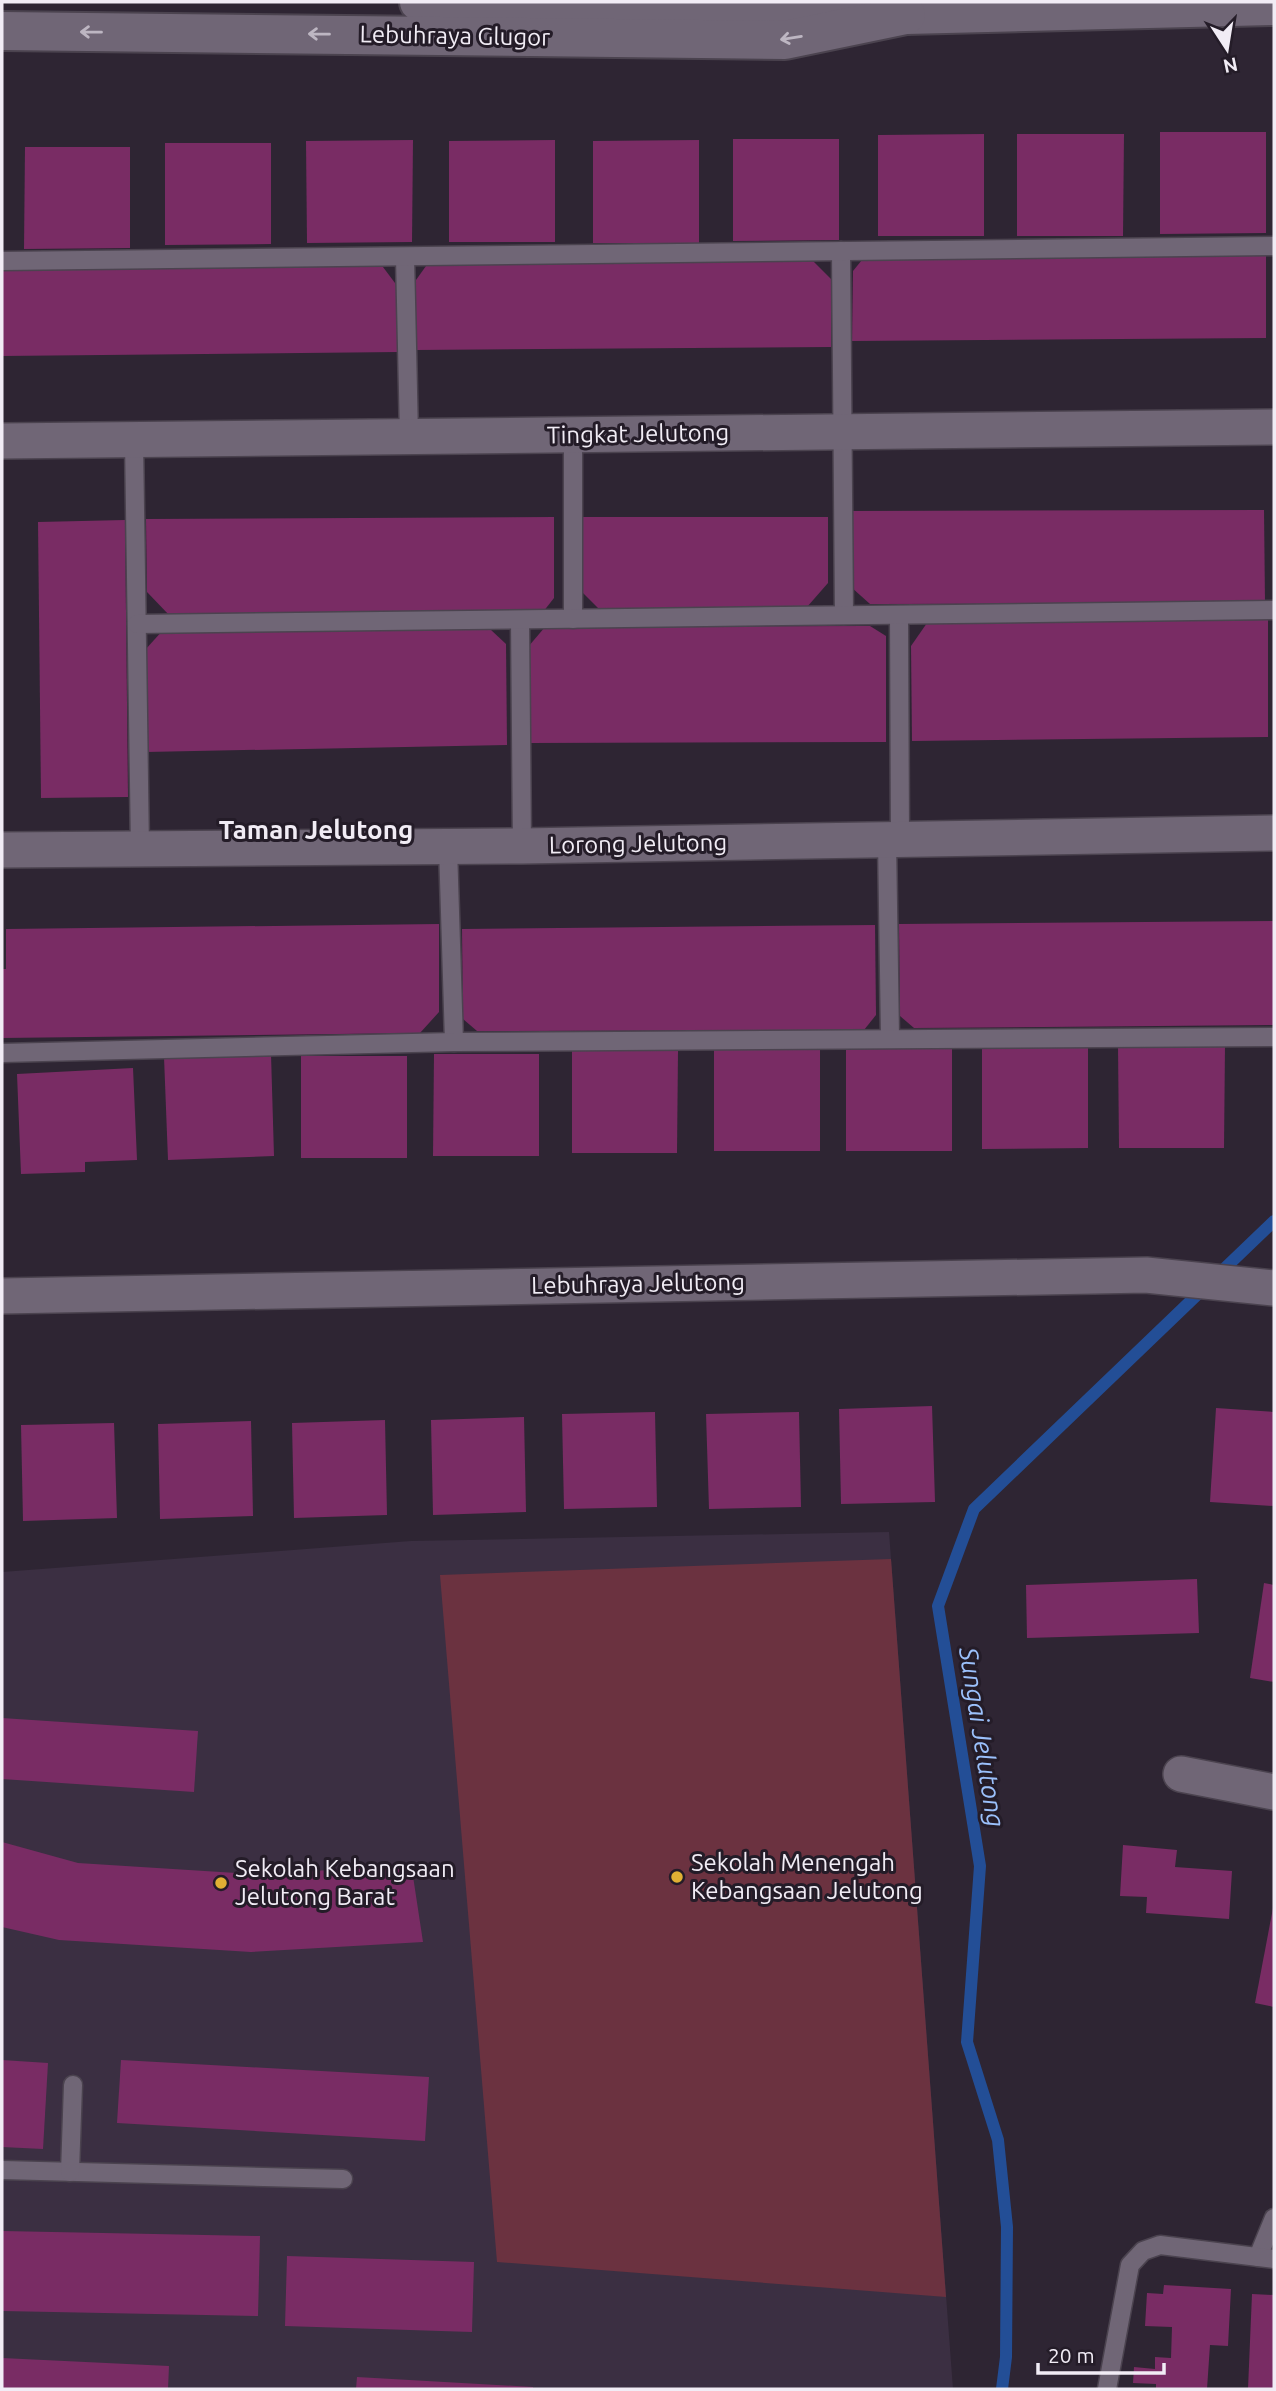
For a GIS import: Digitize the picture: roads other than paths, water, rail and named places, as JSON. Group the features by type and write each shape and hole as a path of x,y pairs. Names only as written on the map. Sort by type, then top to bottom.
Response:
{"street":[{"name":"Lebuhraya Glugor","path":"419,2 799,4 906,8 1274,6"},
{"name":"Lebuhraya Glugor","path":"2,31 358,18 785,40 906,8"},
{"name":"Tingkat Jelutong","path":"2,441 1274,427"},
{"name":"Lorong Jelutong","path":"2,850 523,846 1274,833"},
{"name":"Lebuhraya Jelutong","path":"2,1296 1146,1275 1270,1288"},
{"path":"1181,1774 1274,1792"}],"lane":[{"path":"2,261 1274,246"},
{"path":"841,251 844,615"},
{"path":"405,257 410,436"},
{"path":"573,434 573,619"},
{"path":"134,440 140,850"},
{"path":"137,624 1274,610"},
{"path":"890,1037 899,615"},
{"path":"520,621 523,846"},
{"path":"448,847 454,1042"},
{"path":"2,1053 454,1042 890,1037 1274,1037"},
{"path":"70,2172 73,2085"},
{"path":"2,2170 343,2179"},
{"path":"1107,2389 1130,2265 1143,2251 1160,2245 1266,2258 1274,2218"}],"waterway":[{"name":"Sungai Jelutong","path":"1002,2389 1006,2357 1007,2227 998,2140 967,2042 980,1866 938,1606 974,1509 1274,1221"}],"place":[{"name":"Sekolah Menengah Kebangsaan Jelutong","path":"677,1877"},
{"name":"Sekolah Kebangsaan Jelutong Barat","path":"221,1883"}],"district":[{"name":"Taman Jelutong","path":"316,830"}]}
